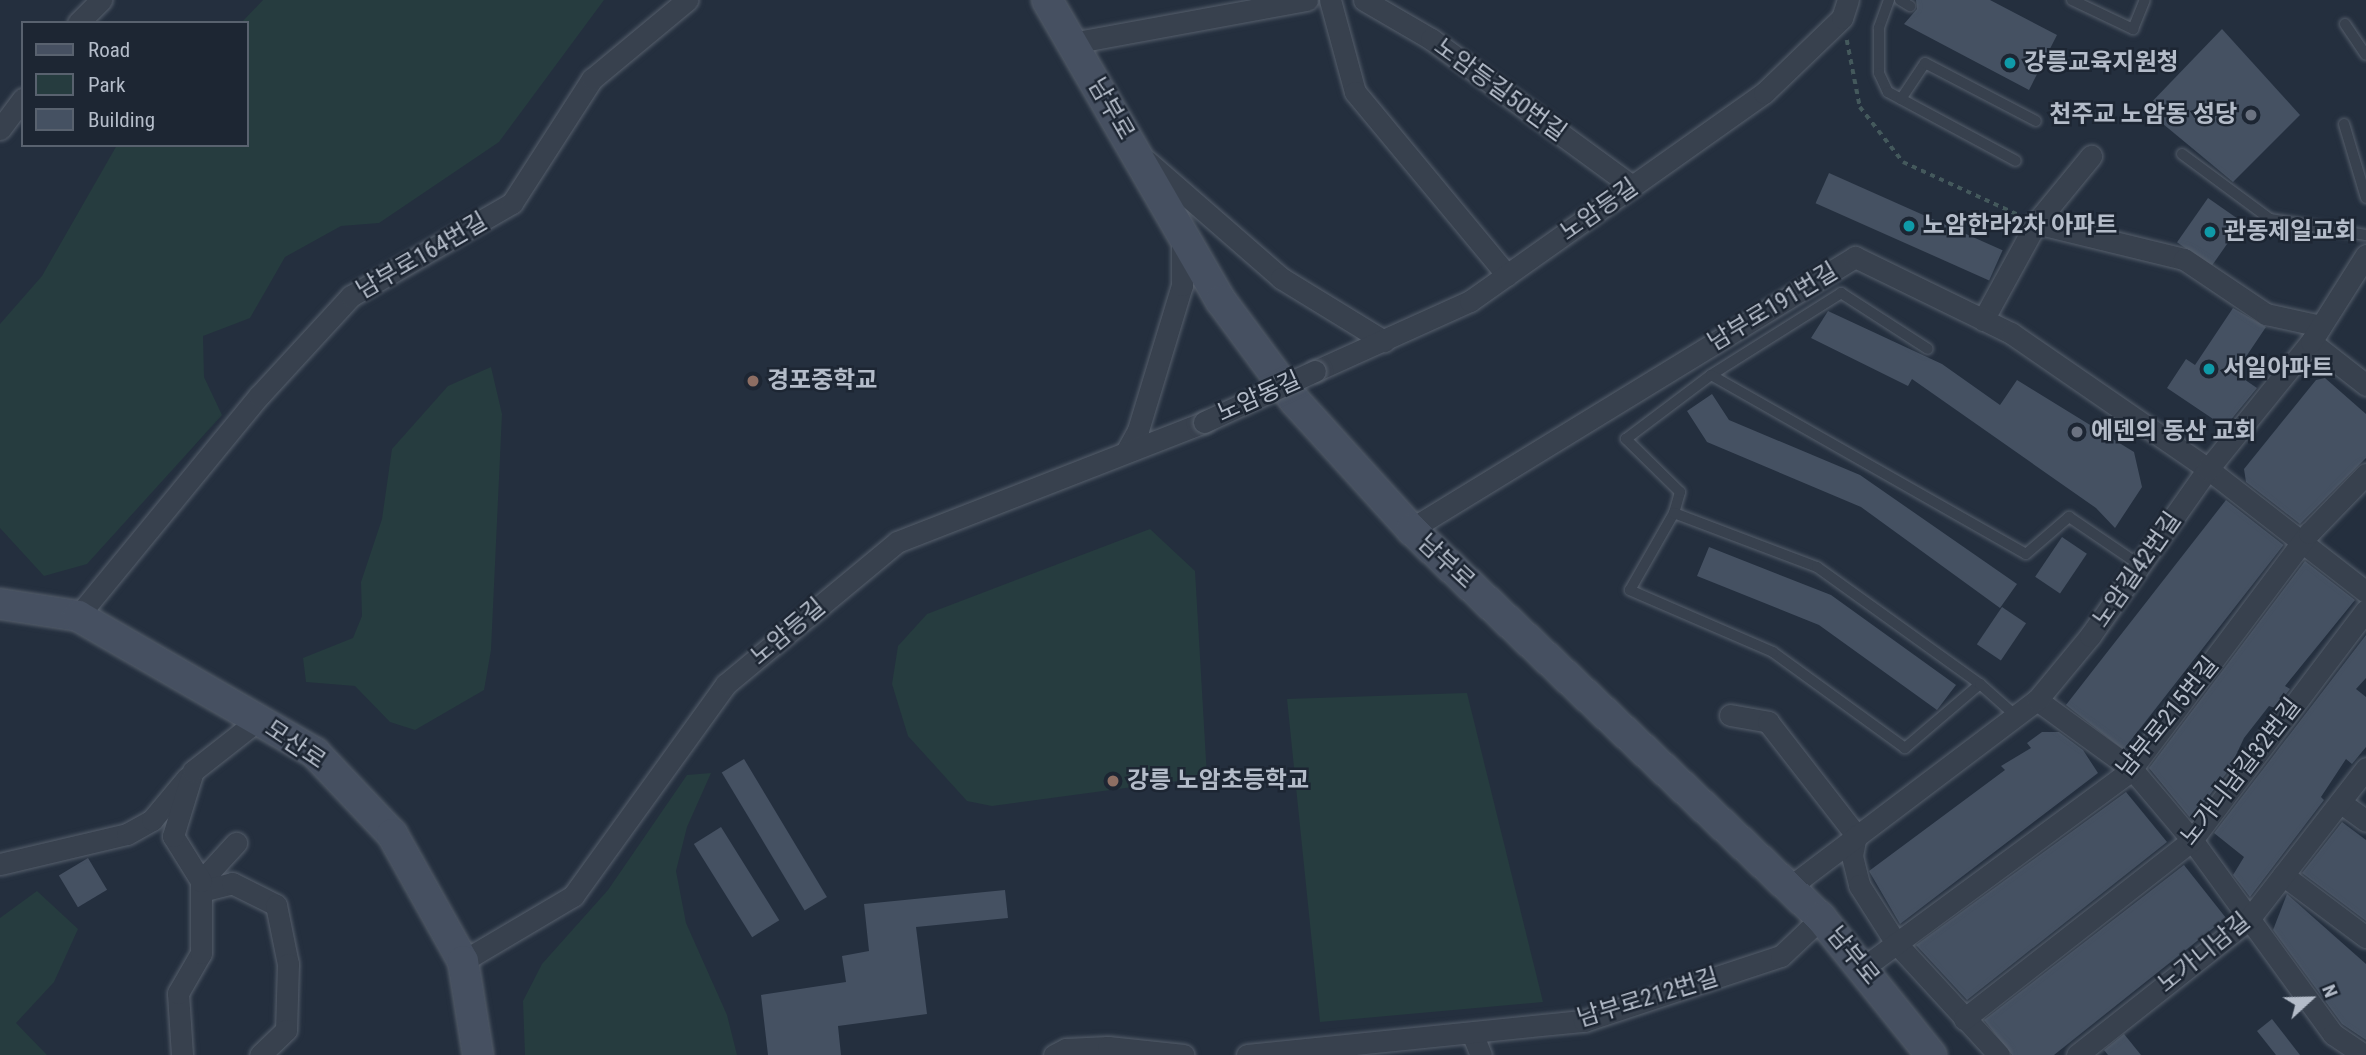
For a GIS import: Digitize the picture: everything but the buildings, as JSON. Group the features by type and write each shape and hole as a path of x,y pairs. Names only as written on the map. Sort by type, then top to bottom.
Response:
{"street":[{"name":"남부로164번길","path":"78,616 259,396 351,296 512,203 592,79 687,0"},
{"name":"남부로","path":"1047,0 1182,232 1259,355 1411,528 1791,886 1863,968 1931,1055"},
{"path":"1072,43 1307,0"},
{"path":"1329,0 1355,92 1507,275"},
{"name":"노암등길50번길","path":"1364,0 1431,39 1632,186"},
{"name":"노암등길","path":"1314,371 1470,301 1764,93 1845,9"},
{"path":"0,109 21,86"},
{"path":"0,129 21,102"},
{"path":"1136,151 1281,278 1384,341"},
{"path":"1983,320 2036,223 2091,156"},
{"path":"2036,223 2184,259 2266,314 2316,334 2366,385"},
{"path":"1126,452 1138,430 1181,285 1182,232"},
{"name":"노암길42번길","path":"1791,886 2037,700 2140,565 2208,469 2316,334 2356,289 2366,255"},
{"name":"남부로191번길","path":"1411,528 1855,257 1983,320 2208,469 2304,540 2366,592"},
{"name":"노암동길","path":"1203,422 1314,371"},
{"name":"노암등길","path":"464,961 573,896 726,684 897,542 1203,422"},
{"name":"남부로215번길","path":"1863,968 2132,769 2304,540 2366,474"},
{"name":"모산로","path":"0,604 78,616 315,753 392,834 464,961 478,1055"},
{"name":"노가니남길32번길","path":"1964,1019 2192,840 2366,610"},
{"path":"2037,700 2132,769 2192,840 2333,1034 2364,1055"},
{"path":"1730,715 1768,722 1856,835 1852,856 1859,885 1896,943 1999,1055"},
{"path":"0,864 127,834 152,820 193,771 258,720"},
{"name":"노가니남길","path":"2082,1053 2249,919 2366,768"},
{"path":"182,1055 178,992 201,953 201,886 173,836 193,771"},
{"path":"2340,802 2366,821"},
{"path":"201,886 236,843"},
{"path":"2283,875 2366,937"},
{"path":"201,886 232,883 276,905 288,964 286,1030 260,1055"},
{"name":"남부로212번길","path":"1247,1055 1584,1021 1781,956 1821,918"},
{"path":"1472,1034 1481,1055"},
{"path":"1054,1055 1066,1049 1108,1047 1184,1055"}],"lane":[{"path":"1889,0 1879,28 1879,73 1888,92 2016,161"},
{"path":"2072,0 2133,29 2145,0"},
{"path":"2345,24 2366,55"},
{"path":"1901,99 1926,63 2036,121"},
{"path":"2344,124 2366,198"},
{"path":"2182,153 2270,219 2366,235"},
{"path":"1928,349 1841,293 1711,375 1626,439 1680,492 1674,513 1630,590 1773,652 1905,748 1980,684"},
{"path":"1711,375 2026,554 2069,517 2140,565"},
{"path":"1674,513 1817,567 1980,684 2015,715"}],"path":[{"path":"1845,9 1860,107 1903,162 2036,223"}],"green space":[{"path":"263,0 604,0 499,142 379,223 341,226 285,257 250,318 203,336 204,377 222,415 87,564 44,576 0,528 0,324 42,276 116,147 248,147 248,21 243,21"},
{"path":"491,367 502,414 491,650 484,690 415,730 390,722 355,686 306,682 303,658 353,638 362,616 361,582 382,519 392,449 448,386"},
{"path":"1150,529 1195,571 1207,777 992,806 967,801 908,736 892,684 898,646 927,614"},
{"path":"1467,693 1543,1002 1320,1022 1287,699"},
{"path":"711,773 687,827 676,871 686,923 727,1015 737,1055 525,1055 523,1001 542,964 608,890 687,775"},
{"path":"37,891 78,929 54,982 16,1023 47,1055 0,1055 0,918"}],"place":[{"name":"강릉교육지원청","path":"2010,63"},
{"name":"천주교 노암동 성당","path":"2251,115"},
{"name":"노암한라2차 아파트","path":"1909,226"},
{"name":"관동제일교회","path":"2210,232"},
{"name":"서일아파트","path":"2209,369"},
{"name":"경포중학교","path":"753,381"},
{"name":"에덴의 동산 교회","path":"2077,432"},
{"name":"강릉 노암초등학교","path":"1113,781"}]}
